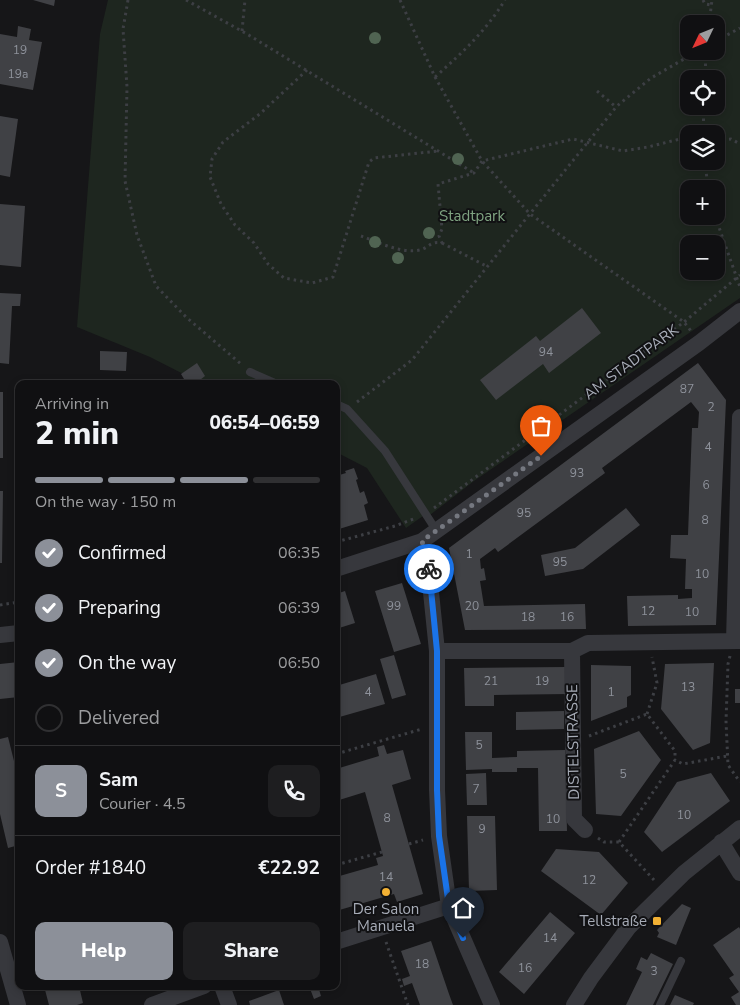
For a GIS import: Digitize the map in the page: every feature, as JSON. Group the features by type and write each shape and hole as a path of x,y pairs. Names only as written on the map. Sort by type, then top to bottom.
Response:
{"street":[{"name":"AM STADTPARK","path":"340,568 422,541 699,343 740,311"},
{"path":"437,651 572,651 588,643 737,641 740,418"},
{"path":"422,541 428,563 437,651 437,790 439,836 449,906 492,1005"},
{"path":"0,635 15,633"},
{"name":"DISTELSTRASSE","path":"572,651 574,819 585,830"},
{"path":"574,1005 591,978 629,927 684,873 740,828"},
{"path":"721,842 740,874"},
{"path":"340,941 449,906"},
{"path":"0,942 18,1005"},
{"path":"152,1005 193,990"},
{"path":"223,990 229,1005"}],"lane":[{"path":"250,372 268,380"},
{"path":"340,406 347,409 386,451 436,530"},
{"path":"660,1005 681,961"}],"path":[{"path":"128,0 123,29 128,87 125,180 137,235 156,286 186,317 250,372"},
{"path":"186,0 242,30 474,173"},
{"path":"242,30 245,0"},
{"path":"400,0 435,77 482,161 530,214 684,322"},
{"path":"435,77 459,56 490,23 505,0"},
{"path":"703,0 705,4 711,5"},
{"path":"710,15 712,0"},
{"path":"725,36 740,28"},
{"path":"347,409 412,360 616,108 651,78 682,60"},
{"path":"307,70 261,113 223,142 212,159 210,177 221,204 235,225 254,243 268,264 284,278 312,283 333,277 369,162 374,158 438,151"},
{"path":"597,92 616,108"},
{"path":"442,243 439,236 442,229 438,184 474,173 482,161 573,139 623,151 680,139"},
{"path":"725,139 731,139 740,144"},
{"path":"718,225 740,287"},
{"path":"361,236 405,250 420,250 434,242 442,243 488,267"},
{"name":"AM STADTPARK","path":"340,541 395,526 427,513 684,322 740,275"},
{"path":"0,605 15,603"},
{"path":"737,641 728,664 726,721 728,765 740,782"},
{"path":"647,714 657,683 649,642"},
{"path":"573,742 647,714"},
{"path":"619,842 675,760 675,751 647,714"},
{"path":"340,753 438,724"},
{"path":"675,760 683,764 727,756"},
{"path":"585,830 604,842 619,842 665,891"},
{"path":"340,864 382,852"},
{"path":"381,928 408,1005"}],"green space":[{"name":"Stadtpark","path":"108,0 740,0 740,298 474,481 426,518 423,516 406,528 367,468 340,454 340,380 195,380 150,357 77,327 100,34"}],"building":[{"path":"33,0 55,0 54,6"},
{"path":"18,26 31,29 29,40 42,42 33,90 0,84 0,34 17,37"},
{"path":"0,116 18,119 10,177 0,175"},
{"path":"0,204 25,206 21,267 0,265"},
{"path":"0,293 21,294 20,306 12,306 9,364 0,363"},
{"path":"582,308 601,333 549,373 543,364 496,400 480,380 536,336 540,341"},
{"path":"100,351 127,352 126,371 100,370"},
{"path":"197,363 205,376 200,380 185,380 181,374"},
{"path":"698,363 726,400 716,625 628,626 627,596 678,595 678,599 692,598 692,589 685,589 686,559 670,558 671,535 688,535 692,428 698,428 699,412 691,402 602,468 605,473 498,552 495,548 480,559 481,569 484,568 486,580 480,581 484,606 585,604 586,629 465,630 449,548"},
{"path":"0,392 3,392 3,458 0,458"},
{"path":"354,468 360,493 364,491 368,503 364,505 368,520 340,529 340,475 346,473 345,471"},
{"path":"0,491 3,491 2,563 0,563"},
{"path":"626,508 640,525 583,569 545,576 541,555 575,548"},
{"path":"402,583 421,644 394,652 375,591"},
{"path":"345,591 355,623 340,628 340,593"},
{"path":"394,655 406,695 392,699 380,659"},
{"path":"15,662 15,697 0,699 0,664"},
{"path":"714,663 710,743 693,750 661,709 665,664"},
{"path":"591,665 631,666 631,695 627,697 627,707 591,721"},
{"path":"567,667 568,694 494,695 494,706 465,706 464,668"},
{"path":"376,674 385,704 340,717 340,685"},
{"path":"735,689 740,689 740,703 735,703"},
{"path":"564,711 564,729 516,730 516,712"},
{"path":"639,731 661,760 621,816 596,814 594,749"},
{"path":"465,732 492,732 492,758 517,757 517,751 565,750 567,831 539,831 538,768 517,768 517,772 492,772 492,769 466,770"},
{"path":"8,737 15,765 15,846 8,848 0,814 0,739"},
{"path":"384,745 387,754 403,750 411,779 392,785 423,894 397,902 394,894 340,910 340,876 378,865 376,858 383,856 365,792 340,800 340,768 379,756 377,747"},
{"path":"486,773 487,805 467,805 466,774"},
{"path":"711,773 730,801 662,852 644,832 677,782"},
{"path":"467,816 495,816 497,890 469,891"},
{"path":"556,849 599,852 628,883 601,915 541,871"},
{"path":"682,904 691,908 676,945 657,937 659,933 657,930"},
{"path":"550,912 575,933 524,994 499,972"},
{"path":"739,927 740,1005 736,1005 731,997 739,992 729,978 734,975 713,945"},
{"path":"431,941 453,1005 420,1005 412,983 404,986 402,979 410,976 401,951"},
{"path":"651,953 673,964 653,1005 626,1005 642,972 636,969 641,957 647,960"},
{"path":"45,990 80,990 83,1003 77,1005 49,1005"},
{"path":"279,990 284,1005 250,1005 249,1001"},
{"path":"311,990 319,990 321,996 314,999"},
{"path":"675,995 694,1003 693,1005 670,1005"}],"way so far":[{"path":"429,569 422,541 541,456"}],"place":[{"name":"Der Salon Manuela","path":"386,892"},
{"name":"Tellstraße","path":"657,921"}],"route":[{"path":"429,569 437,651 437,790 439,836 449,906 463,938"}]}
